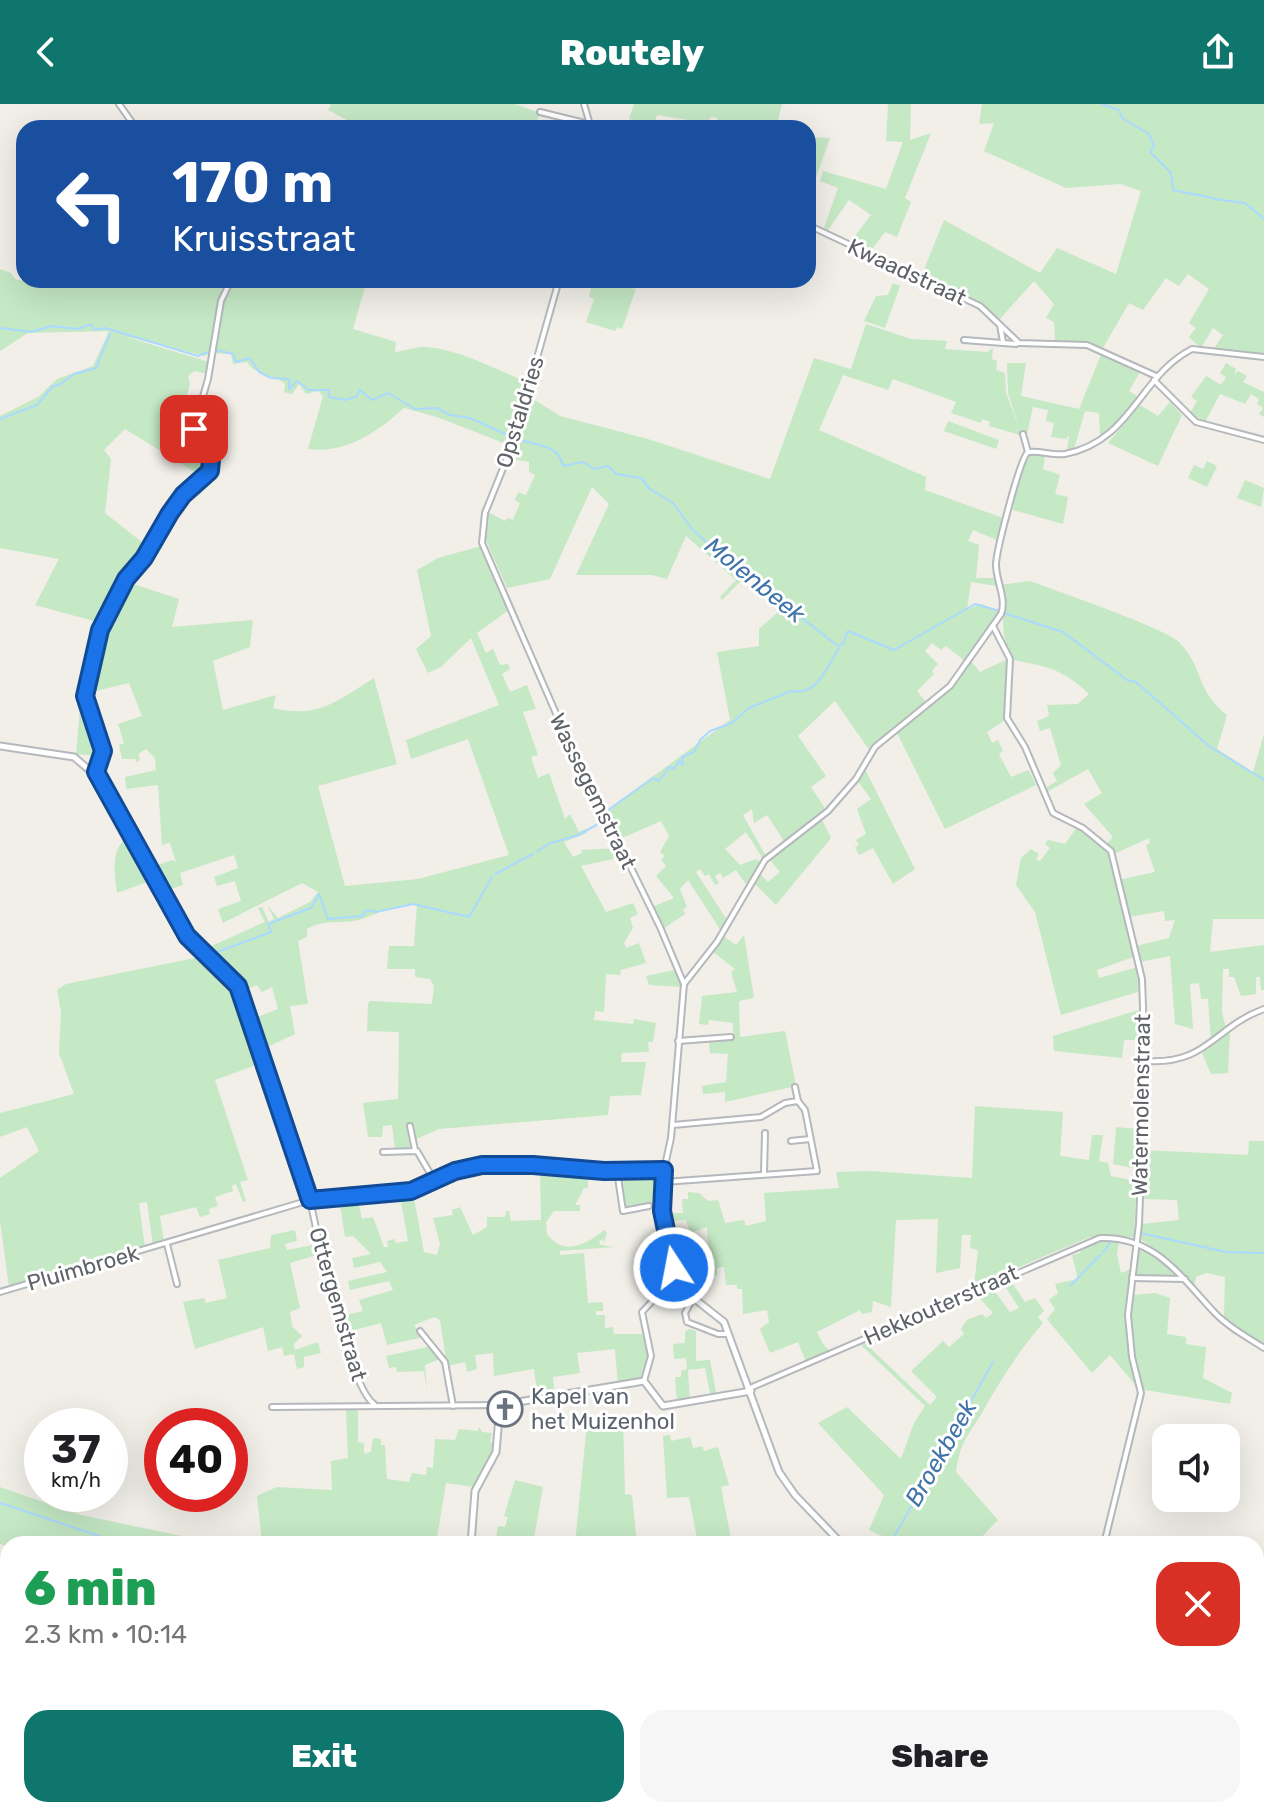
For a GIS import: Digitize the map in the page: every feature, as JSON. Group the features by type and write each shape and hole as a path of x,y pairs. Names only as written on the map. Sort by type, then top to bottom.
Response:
{"street":[{"path":"540,112 567,120"},
{"name":"Kwaadstraat","path":"816,229 974,303 1019,343"},
{"path":"96,772 103,751 85,696 93,652 126,579 144,558 180,498 205,478 212,467 211,459 193,435 221,301 227,288"},
{"name":"Opstaldries","path":"482,543 485,513 513,447 557,288"},
{"path":"1000,325 1003,342"},
{"name":"Kwaadstraat","path":"964,340 1087,345 1155,378"},
{"path":"1028,452 1065,454 1103,439 1138,406 1155,378 1192,349 1264,357"},
{"path":"1155,378 1196,422 1264,440"},
{"path":"1023,434 1028,452"},
{"path":"835,1536 784,1482 729,1332 715,1313 693,1298 676,1276 662,1211 662,1180 672,1125 684,984 717,942 765,860 828,811 856,779 875,747 950,686 993,626 1003,608 996,575 997,552 1012,506 1017,468 1028,452"},
{"name":"Wassegemstraat","path":"482,543 561,725 684,984"},
{"name":"Watermolenstraat","path":"993,626 1010,659 1009,722 1025,747 1046,804 1053,813 1103,842 1113,858 1141,974 1145,1061 1132,1278"},
{"path":"0,746 74,757 96,772 187,936 238,986 310,1200 390,1195 482,1165 664,1170"},
{"path":"1145,1061 1176,1060 1194,1055 1239,1022 1264,1009"},
{"path":"678,1041 731,1037"},
{"path":"641,1170 662,1180 817,1171 805,1110 798,1101 795,1087"},
{"path":"672,1125 761,1117 785,1103 798,1101"},
{"path":"410,1126 415,1150 434,1180"},
{"path":"764,1173 765,1133"},
{"path":"791,1141 810,1139"},
{"path":"383,1152 415,1150"},
{"path":"617,1171 623,1211 649,1206"},
{"name":"Pluimbroek","path":"0,1292 310,1200"},
{"name":"Ottergemstraat","path":"310,1200 336,1308 362,1390 374,1404"},
{"name":"Hekkouterstraat","path":"750,1389 1085,1241 1108,1238 1136,1243"},
{"path":"1136,1243 1162,1256 1221,1319 1264,1348"},
{"name":"Pluimbroek","path":"167,1244 177,1284"},
{"path":"676,1276 642,1312 651,1356 644,1381 663,1406 750,1389"},
{"path":"1106,1536 1141,1393 1131,1348 1132,1278 1185,1279"},
{"path":"693,1298 685,1313 688,1324 718,1334 729,1332"},
{"path":"420,1331 444,1360 453,1406"},
{"name":"Ottergemstraat","path":"272,1407 500,1405 644,1381"},
{"path":"472,1536 475,1491 496,1452 500,1405"}],"green space":[{"path":"331,104 515,104 540,113 537,120 347,120 328,110"},
{"path":"634,104 782,104 778,120 718,120 711,117 709,120 688,120 657,115 655,120 629,119"},
{"path":"888,104 911,104 910,140 931,133 905,198 911,202 897,237 885,232 869,253 849,244 871,215 849,200 828,230 824,228 838,188 820,181 823,171 886,189 903,142 886,141"},
{"path":"982,104 1264,104 1264,355 1213,350 1223,335 1213,328 1201,348 1189,337 1196,328 1189,323 1209,289 1188,274 1179,286 1166,278 1143,310 1129,303 1103,348 1079,342 1055,342 1054,322 1046,318 1054,304 1034,281 999,320 982,304 921,277 944,220 1040,273 1057,248 1116,274 1141,191 1120,184 1066,188 984,151 994,123 979,124"},
{"path":"816,137 830,138 816,177"},
{"path":"0,269 11,273 16,279 16,288 226,288 220,301 210,353 205,356 120,335 209,362 208,374 194,371 188,376 190,384 184,406 197,413 192,436 211,466 203,477 125,429 104,450 111,459 105,513 148,547 128,573 101,623 35,605 59,559 0,548 0,416 38,397 57,379 93,366 109,331 28,333 0,351"},
{"path":"893,283 900,286 885,328 864,321 876,296 888,295"},
{"path":"229,288 365,288 353,329 396,342 395,352 423,347 439,349 465,356 528,382 511,446 437,417 404,408 383,425 348,445 308,449 323,396 318,391 306,394 299,384 292,394 284,392 285,384 256,371 247,362 233,364 231,354 213,353 223,302"},
{"path":"591,288 636,289 622,329 617,327 615,331 586,322 594,299 589,297"},
{"path":"866,324 911,339 947,341 945,349 987,352 993,348 992,359 997,361 996,370 1005,373 1006,393 1019,427 1008,393 1007,363 1026,363 1021,396 1079,409 1102,352 1141,370 1129,391 1141,399 1115,428 1100,438 1099,413 1085,411 1074,449 1067,451 1069,435 1066,439 1051,437 1054,423 1046,421 1048,410 1033,407 1027,434 1021,432 1023,436 989,426 990,422 982,419 981,423 951,413 956,402 893,379 888,390 843,375 819,430 926,477 925,490 1006,519 999,541 973,530 968,541 979,545 976,578 995,578 996,586 971,582 967,609 981,604 1000,612 966,662 946,646 941,650 932,643 925,651 938,664 932,671 934,674 917,691 927,703 870,751 835,701 798,736 826,776 811,787 826,810 784,841 767,815 754,823 752,809 743,815 766,856 763,859 746,832 725,849 740,865 756,859 761,862 746,884 736,870 723,878 720,873 715,876 719,883 715,885 709,874 705,876 700,869 696,872 727,920 721,931 688,880 680,889 687,907 683,909 685,914 663,929 652,907 674,898 656,876 666,866 661,860 665,856 660,852 669,836 661,821 620,839 607,810 730,720 717,652 759,646 759,629 785,606 746,576 722,600 720,597 736,580 686,536 667,579 652,575 576,575 609,504 592,487 550,579 507,588 485,538 488,512 505,521 507,518 513,520 520,503 515,500 518,492 526,495 535,475 529,472 529,462 513,459 530,397 560,416 648,439 770,479 814,358 851,369"},
{"path":"1226,363 1236,369 1234,374 1238,371 1247,376 1243,382 1264,392 1264,417 1259,414 1263,408 1257,404 1259,399 1251,394 1245,404 1220,394 1205,422 1190,413 1197,401 1191,397 1206,376 1221,385 1226,377 1220,373"},
{"path":"1170,402 1182,415 1158,466 1108,443 1140,405 1158,416"},
{"path":"948,421 999,440 996,449 944,431"},
{"path":"1028,455 1045,455 1043,469 1060,475 1055,494 1068,497 1063,524 1013,510 1018,473"},
{"path":"1207,461 1217,466 1207,487 1188,478 1194,465 1203,469"},
{"path":"1245,480 1264,488 1261,507 1237,498"},
{"path":"481,546 510,609 477,633 486,653 493,649 500,665 508,664 510,669 502,674 510,692 527,685 536,709 523,712 538,755 531,757 538,778 549,773 565,819 570,814 579,832 585,829 587,833 564,842 573,857 582,853 581,850 619,848 622,857 581,866 606,912 633,903 638,914 630,918 633,928 624,943 626,948 639,943 646,963 621,970 620,975 606,974 604,1012 595,1011 594,1020 633,1024 634,1019 656,1023 653,1042 648,1042 649,1052 622,1053 621,1062 646,1062 641,1095 610,1096 608,1115 439,1129 414,1140 406,1124 410,1147 395,1149 392,1125 383,1126 382,1137 368,1137 363,1103 398,1099 399,1032 367,1031 368,1004 370,1001 432,1004 434,986 430,979 415,977 415,969 387,969 389,946 414,946 417,904 395,907 355,921 321,924 307,929 307,937 298,941 308,1004 290,1006 295,1034 261,1050 252,1019 278,1009 272,987 262,992 257,985 243,991 231,973 205,949 265,922 258,908 262,907 269,922 274,919 267,905 278,918 310,902 318,892 302,883 223,923 218,909 241,901 235,881 217,886 214,877 238,868 234,855 180,873 183,885 164,891 151,867 172,860 176,862 170,843 175,841 162,845 158,785 126,789 125,777 156,770 155,758 146,749 138,754 140,760 137,762 135,759 122,759 119,745 124,743 118,724 142,716 129,683 87,693 99,640 127,582 179,599 172,627 253,620 250,647 213,661 223,710 276,695 273,708 289,711 315,709 338,700 374,678 397,764 318,786 345,886 418,879 509,855 468,739 411,759 406,740 499,705 471,638 441,667 428,673 416,649 431,636 417,570 438,558"},
{"path":"1030,581 1134,620 1180,643 1210,697 1227,715 1217,749 1253,772 1264,734 1264,919 1213,919 1210,952 1264,945 1264,990 1261,990 1260,977 1256,977 1256,994 1241,996 1234,977 1229,977 1229,969 1223,969 1222,1012 1226,1028 1211,1042 1208,999 1201,999 1199,983 1190,984 1193,1029 1175,1024 1170,956 1140,962 1136,946 1169,938 1175,920 1165,921 1164,911 1128,917 1119,880 1155,872 1146,845 1150,843 1149,838 1114,854 1107,843 1113,837 1084,804 1102,793 1088,769 1043,794 1044,789 1057,781 1053,773 1061,765 1050,728 1040,731 1037,721 1049,716 1047,705 1078,704 1089,694 1054,670 1013,660 1005,639 1000,585"},
{"path":"1008,659 1005,720 987,732 992,743 998,740 1003,751 999,754 1011,777 1029,770 1036,785 945,829 896,731 954,684 971,661 980,672"},
{"path":"81,697 101,748 97,756 76,754"},
{"path":"865,769 915,869 893,884 873,848 859,855 855,847 859,845 856,840 866,834 857,809 871,799 857,780"},
{"path":"821,818 831,838 776,905 752,881 758,872 768,882 780,872 769,859"},
{"path":"1077,827 1093,836 1112,858 1136,956 1097,970 1099,978 1138,967 1141,991 1061,1015 1035,912 1016,885 1021,858 1031,849 1039,854 1036,859 1040,861 1050,848 1045,844 1048,840 1065,844"},
{"path":"130,836 153,880 117,893 116,854 123,841"},
{"path":"744,935 754,998 739,1001 740,1037 785,1031 796,1086 725,1102 725,1092 703,1094 702,1086 726,1082 728,1054 710,1053 709,1041 733,1038 733,1023 709,1020 708,1025 699,1024 702,996 737,992 731,972 735,969 712,951 723,936 736,945"},
{"path":"205,956 231,980 259,1064 215,1080 248,1180 240,1182 246,1201 243,1202 236,1184 232,1186 233,1191 215,1197 218,1206 209,1209 210,1214 200,1217 196,1207 160,1216 164,1242 153,1246 147,1202 139,1203 145,1248 9,1287 0,1221 0,1178 39,1151 27,1127 0,1137 0,1113 74,1094 59,1053 61,1012 57,990 66,984"},
{"path":"675,970 682,987 649,985 646,976"},
{"path":"1142,1009 1143,1040 1124,1040 1122,1058 1054,1051 1053,1036"},
{"path":"1230,1031 1228,1073 1211,1074 1202,1053"},
{"path":"975,1106 1063,1112 1060,1156 1089,1160 1092,1135 1103,1135 1099,1161 1108,1163 1111,1176 1136,1181 1134,1237 1090,1237 974,1286 978,1250 970,1248 971,1235 962,1235 960,1268 936,1273 938,1219 896,1220 891,1307 873,1301 872,1312 862,1314 860,1310 817,1332 832,1353 806,1362 798,1342 770,1353 760,1329 769,1322 767,1310 743,1314 742,1289 737,1289 737,1285 726,1285 724,1267 717,1268 717,1275 710,1276 707,1227 690,1233 686,1220 668,1221 666,1213 683,1213 682,1199 688,1199 688,1192 699,1193 708,1201 718,1200 725,1223 744,1220 746,1226 766,1221 764,1193 839,1188 836,1172 870,1171 972,1178"},
{"path":"1116,1127 1139,1129 1137,1169 1113,1164"},
{"path":"1249,1141 1264,1141 1264,1345 1224,1317 1225,1277 1206,1273 1196,1277 1194,1286 1169,1259 1139,1238 1142,1224 1179,1220 1177,1200 1144,1199 1140,1222 1142,1150 1248,1155"},
{"path":"540,1169 588,1175 588,1188 584,1188 575,1205 580,1205 580,1211 554,1211 546,1222 547,1234 568,1247 590,1240 604,1230 607,1233 600,1245 615,1247 560,1251 560,1255 584,1253 588,1303 603,1302 603,1311 596,1311 596,1315 605,1315 605,1328 613,1327 614,1334 643,1334 649,1357 642,1379 618,1386 615,1349 577,1353 580,1373 553,1377 555,1396 538,1398 534,1369 494,1376 493,1353 475,1355 477,1369 467,1372 465,1362 447,1366 440,1320 434,1317 414,1325 424,1337 387,1345 381,1323 347,1332 342,1316 363,1311 359,1300 393,1290 389,1281 350,1290 348,1281 387,1272 380,1262 354,1268 352,1258 371,1254 353,1236 345,1237 339,1198 357,1197 362,1219 373,1217 384,1247 388,1247 387,1241 408,1241 400,1196 413,1193 424,1252 437,1255 440,1244 433,1218 453,1215 452,1210 460,1207 473,1235 487,1227 487,1217 505,1217 506,1211 509,1211 511,1221 541,1220"},
{"path":"635,1173 657,1180 658,1197 654,1202 624,1206 619,1175"},
{"path":"295,1230 297,1241 285,1244 287,1250 318,1244 320,1254 290,1263 300,1308 290,1312 292,1326 302,1336 294,1344 295,1350 318,1342 321,1353 304,1357 304,1367 297,1369 294,1354 284,1356 282,1347 268,1351 263,1327 195,1349 183,1302 204,1298 206,1303 227,1298 218,1260 270,1248 271,1235"},
{"path":"1106,1240 1119,1242 1117,1254 1121,1273 1131,1269 1127,1327 1131,1327 1132,1295 1155,1293 1170,1298 1167,1334 1186,1337 1186,1344 1206,1347 1203,1378 1232,1393 1230,1404 1139,1389 1110,1355 1092,1373 1047,1319 1055,1309 1049,1300 1058,1293 1055,1284 1078,1279 1072,1255 1080,1253 1079,1247"},
{"path":"1140,1247 1161,1258 1177,1277 1136,1277 1136,1248"},
{"path":"1008,1277 1025,1302 1035,1298 1044,1311 1038,1317 1043,1323 1011,1366 960,1453 956,1472 998,1520 983,1536 882,1536 869,1530 884,1495 818,1423 847,1407 901,1459 914,1423 925,1406 861,1345 865,1343 930,1405 937,1397 911,1371 943,1341 949,1347 964,1334 961,1329 967,1320 982,1314 986,1318 993,1313 974,1292 990,1285 1010,1312 1019,1308 1001,1280"},
{"path":"685,1331 696,1331 696,1361 710,1360 717,1397 711,1398 705,1368 688,1370 690,1402 677,1404 675,1377 681,1377 681,1371 687,1369 686,1358 674,1359 673,1344 685,1343"},
{"path":"432,1346 442,1358 425,1365 427,1391 424,1371 397,1372 396,1367 389,1368 386,1356"},
{"path":"346,1410 358,1410 358,1442 364,1443 364,1454 371,1452 373,1438 381,1439 381,1445 385,1445 387,1479 409,1482 412,1473 426,1475 427,1467 433,1468 435,1439 455,1440 459,1429 478,1431 479,1427 482,1432 492,1433 490,1442 496,1443 474,1487 446,1483 437,1536 261,1536 257,1496 277,1487 332,1490 331,1461 348,1458"},
{"path":"608,1416 623,1416 625,1494 632,1495 636,1536 576,1536 587,1423 608,1423"},
{"path":"670,1435 671,1441 690,1437 693,1448 702,1446 704,1451 718,1447 729,1485 721,1487 730,1536 696,1536 689,1497 667,1498 663,1436"},
{"path":"515,1480 543,1487 534,1536 496,1536 498,1526 505,1527 508,1517 504,1516"},
{"path":"0,1487 24,1495 24,1512 72,1512 182,1536 0,1536"}],"waterway":[{"path":"1102,104 1119,110 1122,118 1149,134 1154,146 1150,152 1171,173 1173,190 1213,198"},
{"path":"1214,199 1245,203 1264,219"},
{"name":"Molenbeek","path":"0,328 31,332 52,326 78,329 91,324 94,330 105,328 198,356 208,352"},
{"path":"0,419 37,405 53,386 74,374 96,368 110,334"},
{"name":"Molenbeek","path":"215,350 233,354 236,362 250,358 259,372 271,378 289,379 289,389 297,381 309,390 329,390 329,395"},
{"name":"Molenbeek","path":"329,397 345,400 356,397 360,390 372,400 388,393 415,409 437,408 450,415 470,418 512,437"},
{"name":"Molenbeek","path":"518,439 552,450 557,453 563,466 583,462 594,469 608,466 616,474 641,478 650,489 673,503 692,529 721,555 838,646 843,644 848,631 894,650 975,604 1000,611"},
{"name":"Molenbeek","path":"1004,613 1063,632 1127,680 1136,682 1209,746 1264,780"},
{"path":"608,810 653,778 659,781 669,767 673,769 680,761 683,765 682,757 694,752 700,740 710,731 732,723 749,708 815,685 839,648"},
{"path":"537,852 548,844 578,835 602,822"},
{"path":"495,874 533,854"},
{"path":"212,954 271,932 268,924 311,908 319,894 328,919 362,916 367,910 376,912 413,904 469,917 492,877"},
{"name":"Broekbeek","path":"1140,1233 1226,1252 1264,1253"},
{"name":"Broekbeek","path":"1103,1252 1110,1243"},
{"name":"Broekbeek","path":"1071,1285 1100,1255"},
{"name":"Broekbeek","path":"895,1536 993,1362"},
{"name":"Broekbeek","path":"0,1503 99,1536"}],"place":[{"name":"Kapel van het Muizenhol","path":"505,1409"}],"route":[{"path":"194,429 196,443 211,459 210,471 183,495 144,558 126,579 100,630 88,675 85,701 103,751 96,772 187,936 238,986 266,1078 310,1200 338,1195 390,1195 411,1191 455,1171 482,1165 533,1165 590,1171 664,1170 662,1211 674,1268"}]}
